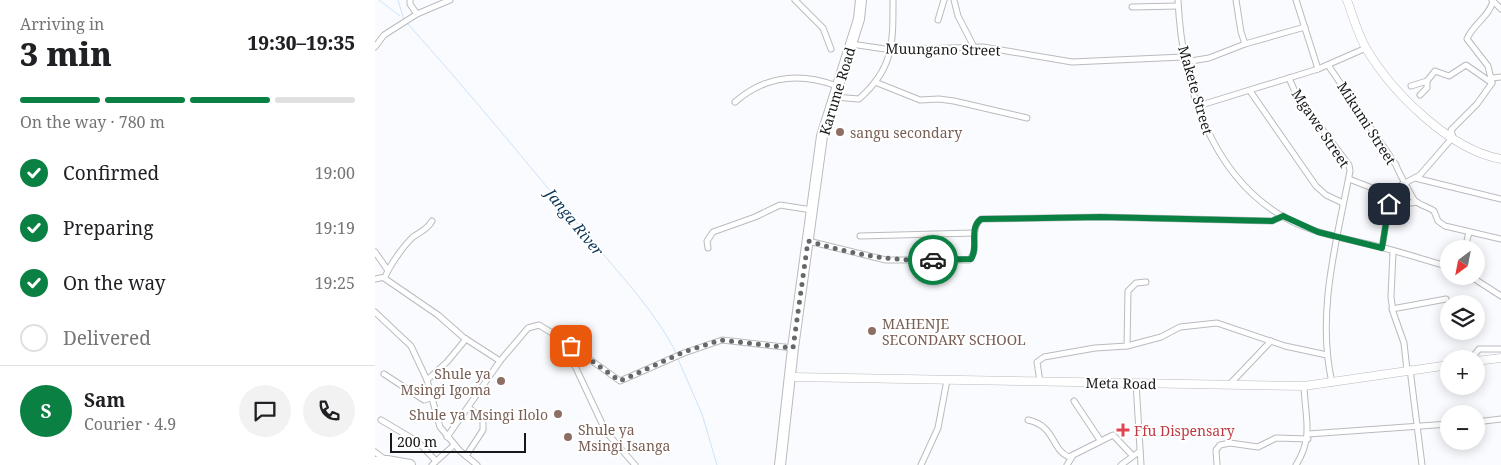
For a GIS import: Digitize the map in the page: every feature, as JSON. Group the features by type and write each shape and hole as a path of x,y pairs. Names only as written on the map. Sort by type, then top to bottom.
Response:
{"highway":[{"name":"Karume Road","path":"780,465 793,348 822,136 833,96 851,44 861,0"},
{"path":"375,462 387,461 410,465"}],"street":[{"path":"410,0 409,4 417,14"},
{"path":"375,47 385,35 417,14 450,0"},
{"path":"795,0 823,28 831,49"},
{"path":"833,96 859,99 884,71 892,50 893,0"},
{"path":"938,20 944,0"},
{"path":"954,0 958,16 974,47"},
{"path":"1236,0 1241,32 1245,44"},
{"path":"1296,0 1318,69"},
{"path":"1347,0 1366,48 1411,104 1465,147 1501,159"},
{"path":"1493,0 1501,9"},
{"path":"1492,81 1488,66 1467,39 1471,31 1490,10 1493,0"},
{"path":"1132,7 1178,3"},
{"name":"Makete Street","path":"1178,3 1184,60 1208,136 1239,180 1269,207 1283,216 1318,232 1440,265"},
{"name":"Muungano Street","path":"851,44 892,50 974,47 1002,49 1072,62 1184,60 1209,58 1245,44 1305,27"},
{"path":"1199,106 1318,69 1366,48"},
{"path":"1411,86 1427,81 1437,71 1449,76 1466,64 1492,81"},
{"name":"Mikumi Street","path":"1328,65 1417,202"},
{"path":"1453,137 1451,130 1477,104 1492,81 1501,77"},
{"path":"735,102 759,85 767,85 777,79 816,78 837,86"},
{"name":"Mgawe Street","path":"1289,78 1295,94 1349,165 1349,179 1335,236 1329,286 1327,355 1332,383"},
{"path":"1420,95 1427,88 1427,81"},
{"path":"875,82 920,100 939,99 954,101 1027,118"},
{"path":"1250,91 1315,186 1326,195 1343,203"},
{"path":"1382,248 1391,194 1396,187 1405,181 1420,175 1453,137"},
{"path":"1415,178 1501,199"},
{"path":"1349,179 1411,203 1417,202 1434,210 1442,224 1501,239"},
{"path":"709,248 707,241 713,232 755,217 772,207 787,204 812,210"},
{"path":"808,241 886,260 969,260 974,253 974,227 981,219 1101,217 1272,221 1283,216"},
{"path":"384,278 387,269 412,238 426,230 432,221"},
{"path":"1467,240 1469,232"},
{"path":"859,236 974,233"},
{"path":"375,252 387,269"},
{"path":"1393,252 1390,282 1392,309 1404,343 1422,465"},
{"path":"375,279 384,278 438,315 466,340 500,361"},
{"path":"1127,346 1128,291 1136,283 1146,282"},
{"path":"1484,285 1501,296"},
{"path":"1392,309 1440,300"},
{"path":"375,312 411,346 427,380 440,427 447,437 477,465"},
{"path":"1040,382 1037,362 1044,357 1095,348 1127,346 1161,337 1180,327 1208,323 1229,326 1271,340 1327,355"},
{"path":"447,437 500,361 528,328 541,325 620,381 675,359 684,352 721,340 793,348"},
{"path":"557,336 559,345 575,366 606,432 635,465"},
{"path":"427,380 447,362 466,340"},
{"path":"1229,385 1271,340"},
{"path":"1479,350 1501,349"},
{"path":"1485,360 1501,359"},
{"name":"Meta Road","path":"791,377 1305,386 1440,365"},
{"path":"384,374 424,400 431,398"},
{"path":"921,465 938,428 947,380"},
{"path":"1136,383 1141,465"},
{"path":"1296,465 1304,451 1308,436 1305,386"},
{"path":"1074,401 1100,440"},
{"path":"466,456 484,426 483,420 468,407"},
{"path":"1485,421 1501,419"},
{"path":"381,420 418,442 434,463 455,445"},
{"path":"1028,420 1045,427 1063,454 1072,457"},
{"path":"1217,465 1216,450 1224,444 1237,442 1258,447 1276,438 1440,424"},
{"path":"1067,465 1072,457 1100,440 1115,435 1132,456"},
{"path":"1121,465 1140,451"},
{"path":"375,452 387,461"}],"waterway":[{"path":"379,0 400,16"},
{"name":"Janga River","path":"398,0 404,20"},
{"name":"Janga River","path":"407,23 636,293 659,324 677,355"},
{"name":"Janga River","path":"678,359 702,414 717,465"}],"way so far":[{"path":"571,346 615,380 620,381 675,359 684,352 696,350 721,340 793,348 808,241 886,260 933,260"}],"place":[{"name":"sangu secondary","path":"840,132"},
{"name":"MAHENJE SECONDARY SCHOOL","path":"872,331"},
{"name":"Shule ya Msingi Igoma","path":"501,381"},
{"name":"Shule ya Msingi Ilolo","path":"558,414"},
{"name":"Ffu Dispensary","path":"1123,430"},
{"name":"Shule ya Msingi Isanga","path":"568,437"}],"route":[{"path":"933,260 971,259 974,253 974,227 981,219 1101,217 1149,220 1230,219 1272,221 1283,216 1318,232 1382,248 1389,204"}]}
